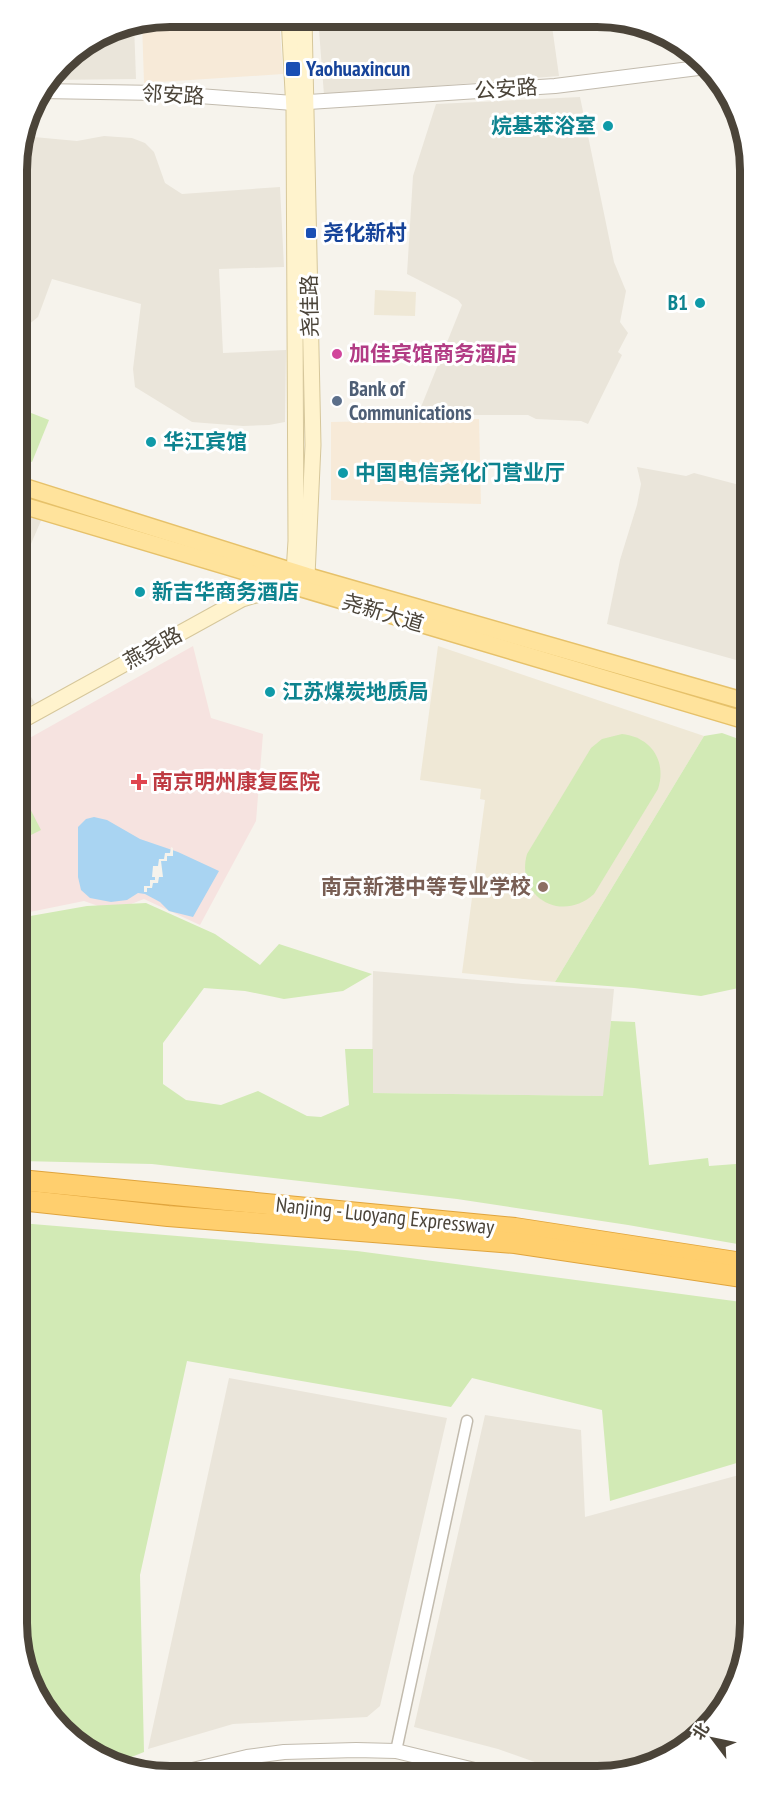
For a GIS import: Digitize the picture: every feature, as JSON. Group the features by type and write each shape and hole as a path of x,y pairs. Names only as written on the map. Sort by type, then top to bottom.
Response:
{"highway":[{"name":"Nanjing - Luoyang Expressway","path":"27,1179 514,1228 740,1263"},
{"name":"Nanjing - Luoyang Expressway","path":"27,1201 168,1216 515,1243 740,1277"},
{"path":"27,1211 168,1216"}],"main road":[{"name":"尧佳路","path":"290,27 299,102 313,445 296,580"},
{"name":"尧佳路","path":"299,102 303,27"},
{"name":"尧新大道","path":"27,488 296,580 740,719"},
{"name":"尧新大道","path":"27,506 740,700"},
{"name":"燕尧路","path":"27,718 242,599 296,580"}],"street":[{"name":"公安路","path":"299,102 555,86 698,69"},
{"name":"邻安路","path":"50,91 159,93 299,102"},
{"path":"396,1750 467,1421"},
{"path":"209,1766 246,1757 284,1752 396,1750 459,1766"}],"shaded area":[{"path":"170,27 280,27 283,74 144,83 142,30"},
{"path":"319,27 552,27 559,76 324,95"},
{"path":"134,32 136,79 59,80 90,51 115,38"},
{"name":"尧化新村","path":"580,97 614,262 626,291 620,322 628,333 618,352 622,355 588,424 581,421 536,419 528,415 429,415 419,412 462,305 458,300 407,274 413,176 436,104"},
{"path":"104,136 132,138 145,143 154,152 165,183 182,194 280,187 284,267 219,269 223,353 286,350 285,422 243,426 192,422 135,387 133,369 141,304 52,279 38,317 27,327 27,160 31,137 77,141"},
{"path":"375,290 416,292 415,316 374,315"},
{"path":"479,419 481,504 331,500 331,422"},
{"path":"637,467 686,476 694,473 740,485 740,661 607,624 620,560 641,484"},
{"path":"27,512 43,516 27,553"},
{"name":"南京明州康复医院","path":"193,646 211,718 263,734 256,821 200,925 144,899 126,906 101,907 84,901 27,913 27,739"},
{"name":"南京新港中等专业学校","path":"438,646 704,736 555,982 462,973 485,800 480,799 481,789 420,780"},
{"path":"27,691 35,703 27,708"},
{"path":"373,971 614,989 604,1096 372,1093"},
{"path":"229,1378 447,1418 380,1706 367,1717 233,1724 148,1749"},
{"path":"485,1415 581,1430 585,1517 740,1475 739,1642 729,1678 712,1709 683,1709 683,1737 660,1751 616,1765 546,1766 498,1749 414,1727"}],"green space":[{"path":"27,411 49,420 32,462 27,460"},
{"path":"722,733 740,739 740,988 701,996 555,982 704,736"},
{"path":"622,734 641,740 654,752 660,769 658,789 594,894 581,903 555,906 534,893 528,882 525,869 527,854 591,748 602,739"},
{"path":"27,803 41,830 27,837"},
{"path":"146,903 215,934 260,965 279,944 372,974 343,991 284,999 245,991 204,988 163,1043 163,1084 186,1100 221,1105 258,1091 307,1116 321,1117 349,1105 345,1049 373,1049 373,1093 603,1096 611,1021 635,1022 649,1165 708,1158 709,1166 740,1164 740,1244 457,1199 152,1164 27,1161 27,917 87,906"},
{"path":"27,1224 357,1251 740,1302 740,1462 610,1501 602,1410 472,1378 451,1407 187,1361 140,1575 144,1752 124,1758 98,1747 69,1724 46,1695 38,1678 28,1642"}],"water":[{"path":"94,817 107,820 140,839 178,852 219,871 193,917 169,911 160,902 145,894 138,893 127,900 111,902 90,898 81,890 78,877 78,827 86,819"}],"pier":[{"path":"171,847 173,856 167,856 167,861 161,861 163,877 159,877 158,883 153,883 152,888 147,888 147,892 144,892 144,886 150,886 150,880 155,880 155,877 152,877 153,866 158,866 159,859 164,859 165,853 170,853"}],"place":[{"name":"Yaohuaxincun","path":"293,69"},
{"name":"烷基苯浴室","path":"608,126"},
{"name":"尧化新村","path":"311,233"},
{"name":"B1","path":"700,303"},
{"name":"加佳宾馆商务酒店","path":"337,354"},
{"name":"Bank of Communications","path":"337,401"},
{"name":"华江宾馆","path":"151,442"},
{"name":"中国电信尧化门营业厅","path":"343,473"},
{"name":"新吉华商务酒店","path":"140,592"},
{"name":"江苏煤炭地质局","path":"270,692"},
{"name":"南京明州康复医院","path":"139,782"},
{"name":"南京新港中等专业学校","path":"543,887"}]}
